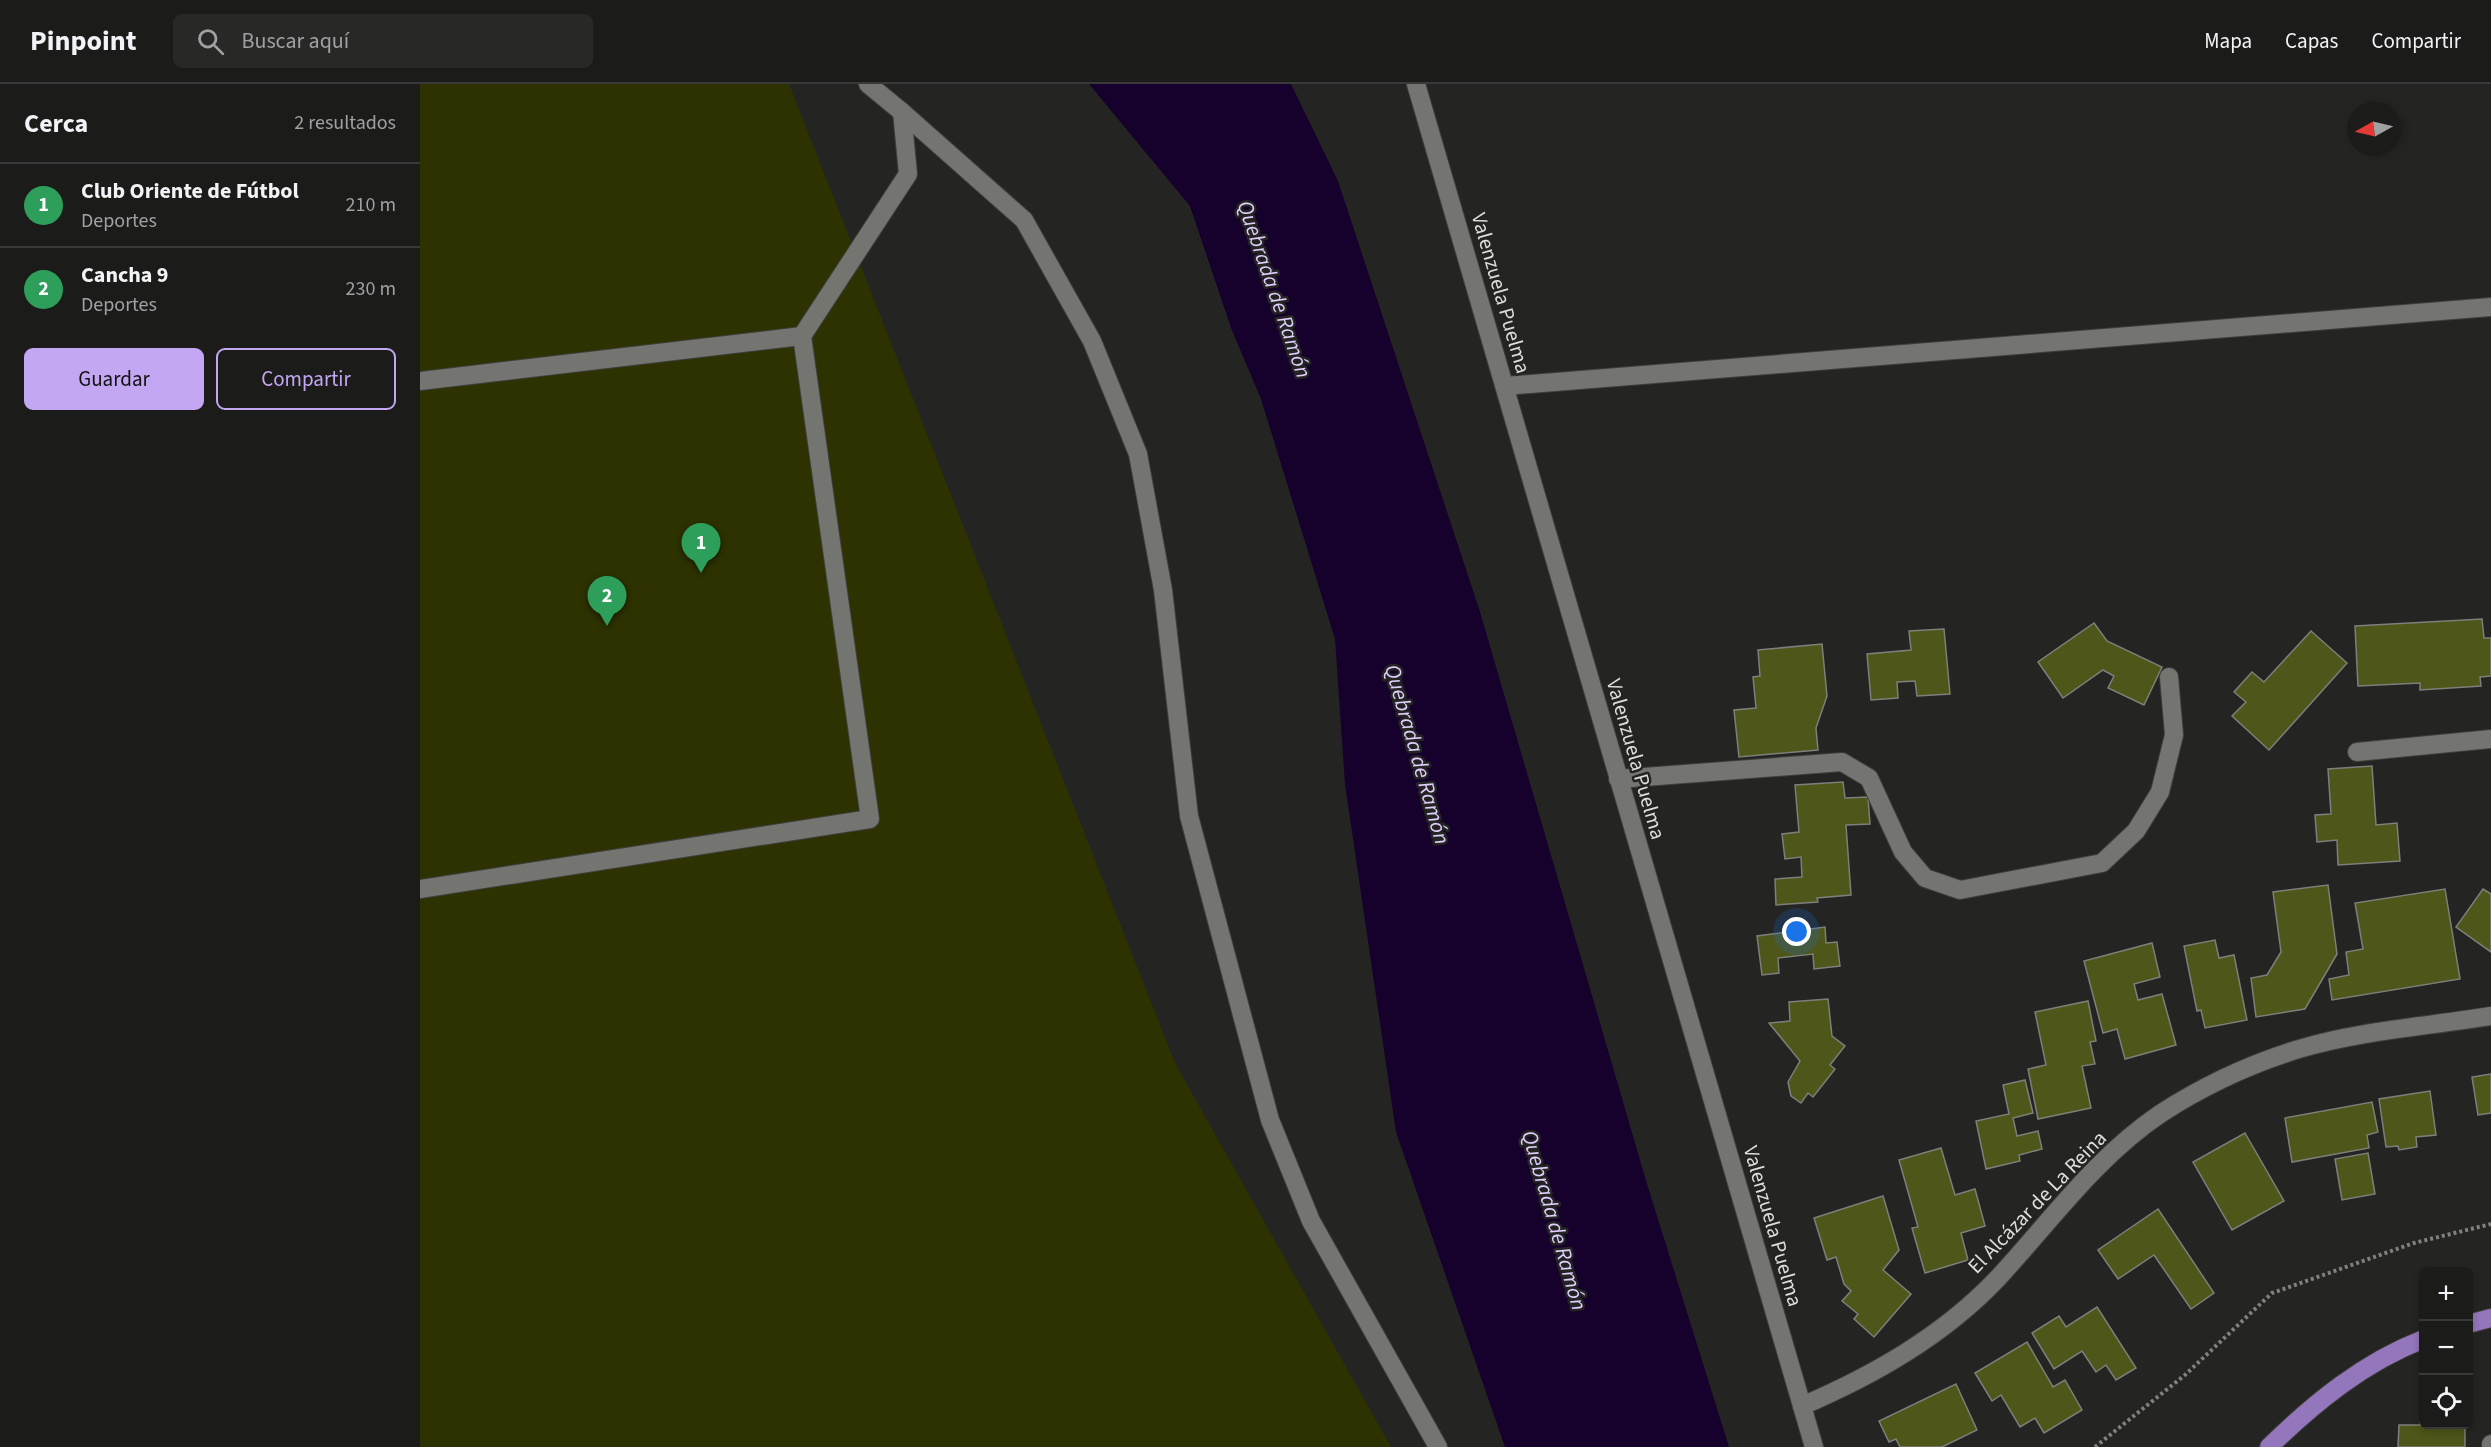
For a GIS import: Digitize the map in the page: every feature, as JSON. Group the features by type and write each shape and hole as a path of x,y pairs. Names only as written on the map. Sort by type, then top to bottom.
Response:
{"main road":[{"path":"2473,1323 2491,1318"},
{"path":"2269,1447 2314,1405 2343,1383 2374,1363 2419,1341"}],"street":[{"path":"868,84 1024,220 1092,341 1138,454 1163,590 1189,816 1270,1120 1311,1221 1438,1447"},
{"name":"Valenzuela Puelma","path":"1416,84 1814,1447"},
{"path":"420,889 870,819 802,336 908,174 902,112"},
{"path":"1505,386 2491,306"},
{"path":"420,381 802,336"},
{"path":"1618,779 1842,762 1869,778 1903,852 1925,878 1960,890 1997,885 2102,863 2136,831 2160,792 2174,735 2169,677"},
{"path":"2356,752 2491,740"},
{"name":"El Alcázar de La Reina","path":"1802,1406 1890,1364 1930,1336 1996,1279 2104,1160 2159,1115 2204,1088 2251,1066 2300,1049 2350,1037 2491,1016"}],"path":[{"path":"2095,1447 2185,1375 2272,1293 2415,1243 2491,1224"}],"green space":[{"path":"420,84 789,84 1175,1063 1391,1447 420,1447"}],"water":[{"name":"Quebrada de Ramón","path":"1089,84 1291,84 1338,181 1480,612 1647,1184 1729,1447 1505,1447 1396,1132 1345,784 1335,639 1261,399 1231,328 1190,206"}],"building":[{"path":"2482,619 2484,638 2491,638 2491,676 2480,677 2481,686 2420,690 2420,683 2358,686 2355,626"},
{"path":"2094,623 2107,641 2162,667 2144,705 2108,688 2114,676 2103,670 2063,698 2038,662"},
{"path":"1944,629 1950,694 1917,696 1915,681 1897,682 1898,698 1871,700 1867,654 1911,650 1909,631"},
{"path":"2311,631 2347,663 2269,750 2232,716 2246,702 2234,692 2252,672 2264,682"},
{"path":"1822,644 1827,696 1816,728 1818,750 1739,757 1734,710 1756,708 1753,677 1760,676 1758,650"},
{"path":"2372,766 2376,825 2397,823 2400,861 2338,865 2337,840 2317,842 2315,815 2331,814 2328,769"},
{"path":"1843,782 1845,798 1868,797 1870,824 1846,825 1851,895 1817,898 1818,902 1776,905 1775,879 1802,877 1801,857 1785,859 1782,834 1799,832 1795,785"},
{"path":"2328,885 2337,954 2305,1009 2256,1017 2251,978 2267,975 2281,952 2273,892"},
{"path":"2445,889 2460,979 2332,1000 2329,979 2349,975 2346,952 2363,949 2355,903"},
{"path":"2483,889 2491,894 2491,952 2456,927"},
{"path":"1825,927 1826,943 1837,942 1840,966 1814,969 1813,954 1778,958 1779,973 1762,975 1757,936"},
{"path":"2215,940 2219,958 2234,955 2247,1020 2205,1028 2201,1010 2197,1011 2184,946"},
{"path":"2152,943 2160,977 2134,984 2138,1000 2162,994 2176,1045 2125,1059 2117,1029 2103,1033 2084,961"},
{"path":"1828,999 1832,1036 1845,1046 1830,1065 1835,1069 1813,1097 1808,1093 1801,1103 1791,1096 1788,1082 1800,1061 1769,1023 1790,1021 1789,1002"},
{"path":"2088,1001 2096,1041 2090,1042 2095,1064 2082,1066 2091,1108 2038,1119 2028,1069 2046,1065 2035,1012"},
{"path":"2491,1074 2491,1113 2478,1115 2472,1077"},
{"path":"2025,1080 2033,1113 2013,1118 2017,1136 2038,1131 2042,1149 2019,1155 2020,1161 1986,1169 1976,1121 2009,1114 2003,1085"},
{"path":"2430,1091 2436,1135 2416,1137 2417,1147 2399,1150 2398,1146 2386,1147 2379,1099"},
{"path":"2372,1102 2378,1132 2367,1135 2369,1148 2292,1162 2285,1118"},
{"path":"2245,1133 2284,1201 2232,1230 2193,1162"},
{"path":"1941,1148 1955,1195 1975,1189 1985,1226 1961,1233 1968,1260 1925,1273 1912,1228 1918,1227 1899,1160"},
{"path":"2368,1153 2375,1194 2342,1200 2335,1159"},
{"path":"1883,1196 1899,1250 1883,1270 1911,1294 1874,1337 1854,1319 1858,1314 1842,1301 1851,1291 1844,1284 1836,1257 1827,1260 1814,1218"},
{"path":"2158,1209 2214,1293 2191,1309 2154,1255 2118,1279 2098,1250"},
{"path":"2097,1307 2136,1368 2116,1380 2106,1365 2096,1372 2082,1351 2054,1369 2032,1333 2059,1316 2066,1327"},
{"path":"2027,1342 2053,1387 2065,1380 2082,1410 2044,1433 2035,1418 2020,1427 2001,1395 1992,1401 1975,1373"},
{"path":"1956,1384 1977,1430 1942,1447 1900,1447 1896,1439 1889,1442 1879,1421"},
{"path":"2399,1425 2419,1425 2419,1429 2465,1429 2465,1447 2398,1447"}],"place":[{"name":"Club Oriente de Fútbol","path":"701,573"},
{"name":"Cancha 9","path":"607,626"}]}
